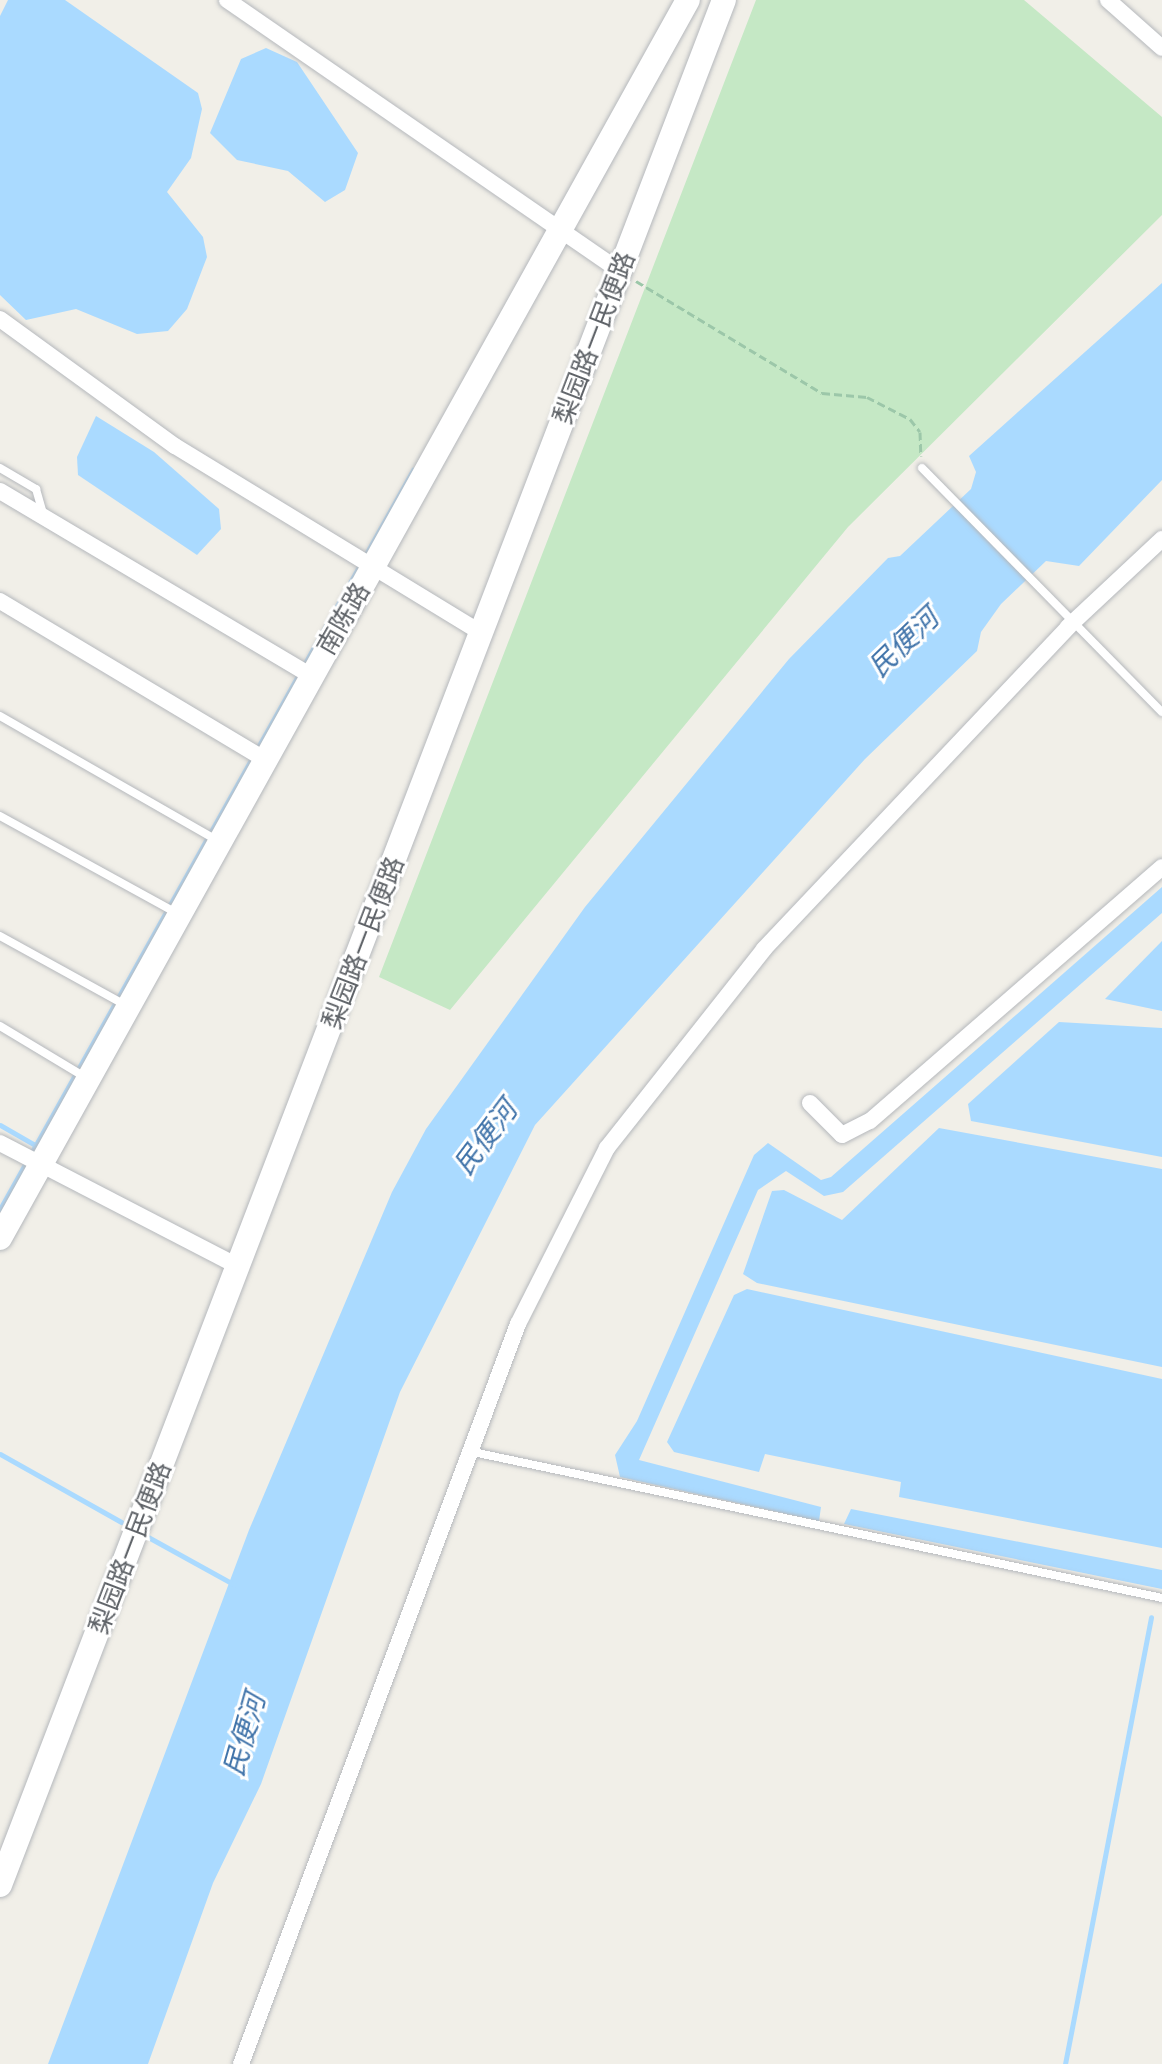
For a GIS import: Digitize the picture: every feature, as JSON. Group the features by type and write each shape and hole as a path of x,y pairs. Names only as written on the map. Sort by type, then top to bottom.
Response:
{"main road":[{"name":"南陈路","path":"0,1238 32,1161 257,755 552,229 688,0"},
{"name":"梨园路一民便路","path":"0,1885 724,0"}],"street":[{"path":"227,0 552,229 620,271"},
{"path":"1108,0 1162,48"},
{"path":"0,319 175,446 364,567 481,633"},
{"path":"0,491 304,672"},
{"path":"241,2064 473,1452 518,1324 607,1148 764,949 1072,623 1162,539"},
{"path":"0,601 257,755"},
{"path":"810,1103 842,1135 870,1121 1162,867"},
{"path":"0,1143 239,1267"}],"lane":[{"path":"0,468 36,489 44,517"},
{"path":"922,468 1162,712"},
{"path":"0,716 211,838"},
{"path":"0,816 171,910"},
{"path":"0,936 120,1002"},
{"path":"0,1026 80,1074"},
{"path":"473,1452 1162,1598"}],"path":[{"path":"620,271 822,393 867,397 910,419 920,432 922,468"}],"green space":[{"path":"756,0 1024,0 1162,117 1162,215 848,527 450,1010 379,977"}],"water":[{"path":"8,0 65,0 198,93 202,109 191,158 167,192 203,237 207,257 187,309 168,331 137,334 76,309 26,320 0,295 0,16"},
{"path":"266,48 297,62 358,153 345,190 325,202 288,171 237,160 210,133 241,59"},
{"name":"民便河","path":"1162,283 1162,480 1079,566 1046,561 1001,604 981,632 977,651 865,759 535,1125 400,1392 261,1784 213,1883 148,2064 48,2064 249,1530 392,1192 426,1129 585,907 789,659 888,558 900,556 971,489 976,472 969,456"},
{"path":"96,416 154,452 219,509 221,529 197,555 78,475 77,457"},
{"path":"1162,887 1162,913 843,1192 824,1196 786,1171 758,1190 639,1460 821,1507 819,1521 620,1477 615,1455 637,1421 754,1155 768,1143 821,1180 831,1177"},
{"path":"1162,941 1162,1011 1105,999"},
{"path":"1059,1022 1162,1028 1162,1157 971,1121 968,1104"},
{"path":"939,1128 1162,1169 1162,1367 757,1283 743,1274 772,1191 784,1190 842,1220"},
{"path":"747,1289 1162,1379 1162,1548 899,1497 901,1482 765,1454 759,1472 674,1452 667,1442 734,1295"},
{"path":"851,1509 1162,1570 1162,1589 844,1524"}],"waterway":[{"path":"0,1209 413,470"},
{"path":"0,1125 35,1145"},
{"path":"0,1454 121,1522"},
{"path":"148,1537 235,1585"},
{"path":"1065,2064 1151,1617"}]}
